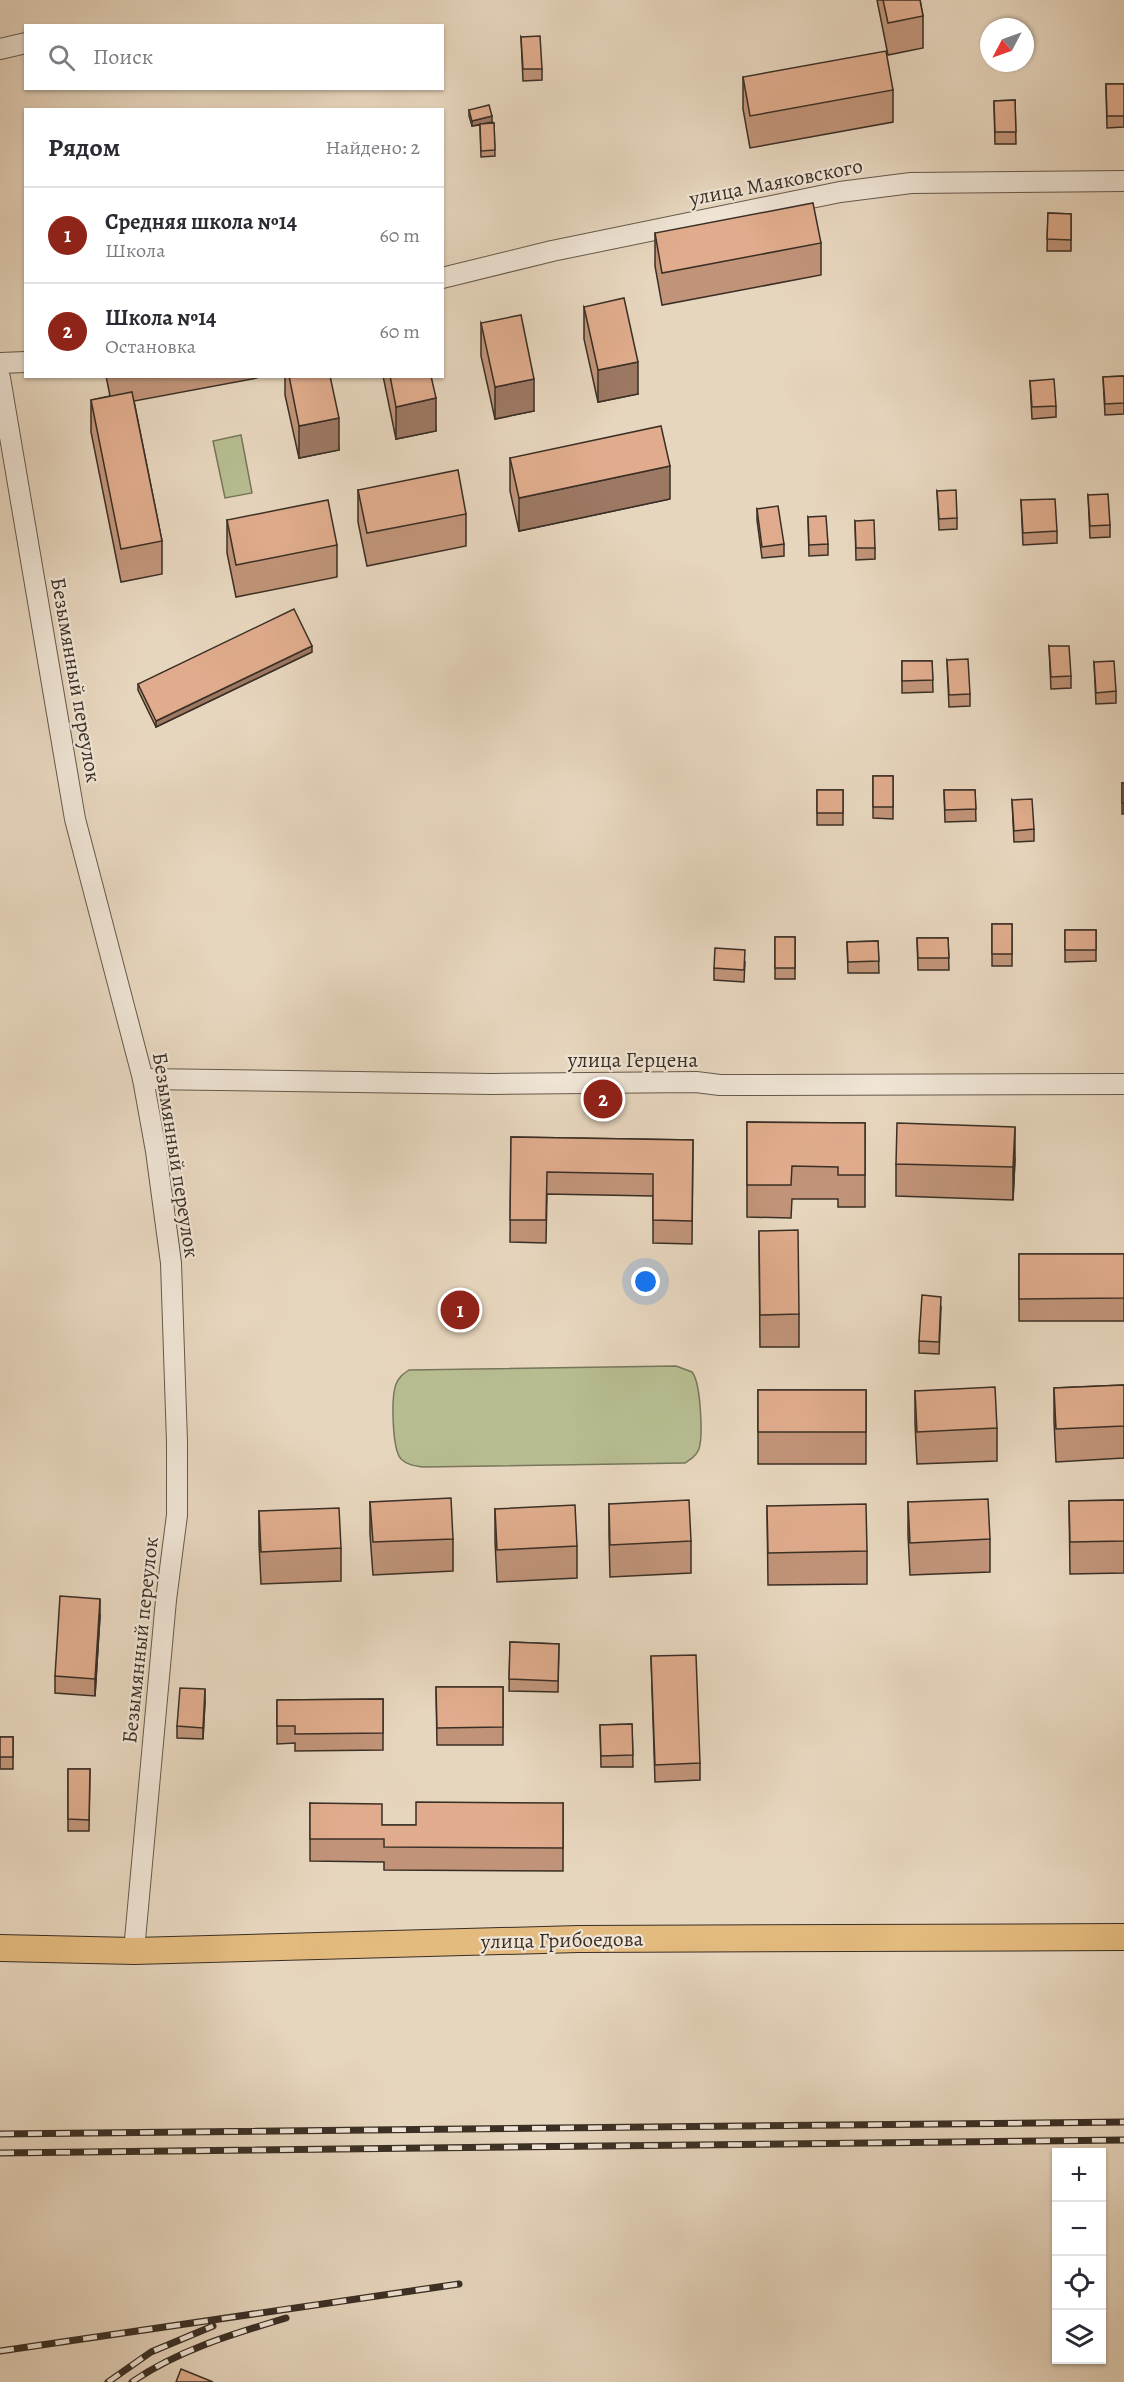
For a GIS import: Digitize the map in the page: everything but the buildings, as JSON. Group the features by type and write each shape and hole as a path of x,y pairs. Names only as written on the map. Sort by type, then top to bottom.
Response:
{"main road":[{"name":"улица Грибоедова","path":"0,1948 134,1951 567,1939 1124,1937"}],"street":[{"path":"0,49 24,44"},
{"name":"улица Маяковского","path":"444,278 552,251 840,192 911,183 1124,181"},
{"path":"0,363 24,362"},
{"name":"Безымянный переулок","path":"0,378 75,819 143,1079 156,1151 171,1263 177,1515 166,1600 134,1951"},
{"name":"улица Герцена","path":"143,1079 492,1084 696,1082 720,1085 1124,1084"}],"green space":[{"path":"241,435 252,493 225,498 213,441"},
{"path":"676,1366 692,1372 697,1387 700,1410 699,1449 685,1463 423,1467 406,1463 398,1453 393,1423 394,1391 398,1379 409,1370"}],"railway":[{"path":"0,2134 1124,2122"},
{"path":"0,2153 1124,2140"},
{"path":"0,2351 459,2284"},
{"path":"132,2382 187,2352 286,2318"},
{"path":"108,2382 151,2352 213,2326"}],"place":[{"name":"Школа №14","path":"603,1099"},
{"name":"Средняя школа №14","path":"460,1310"}]}
